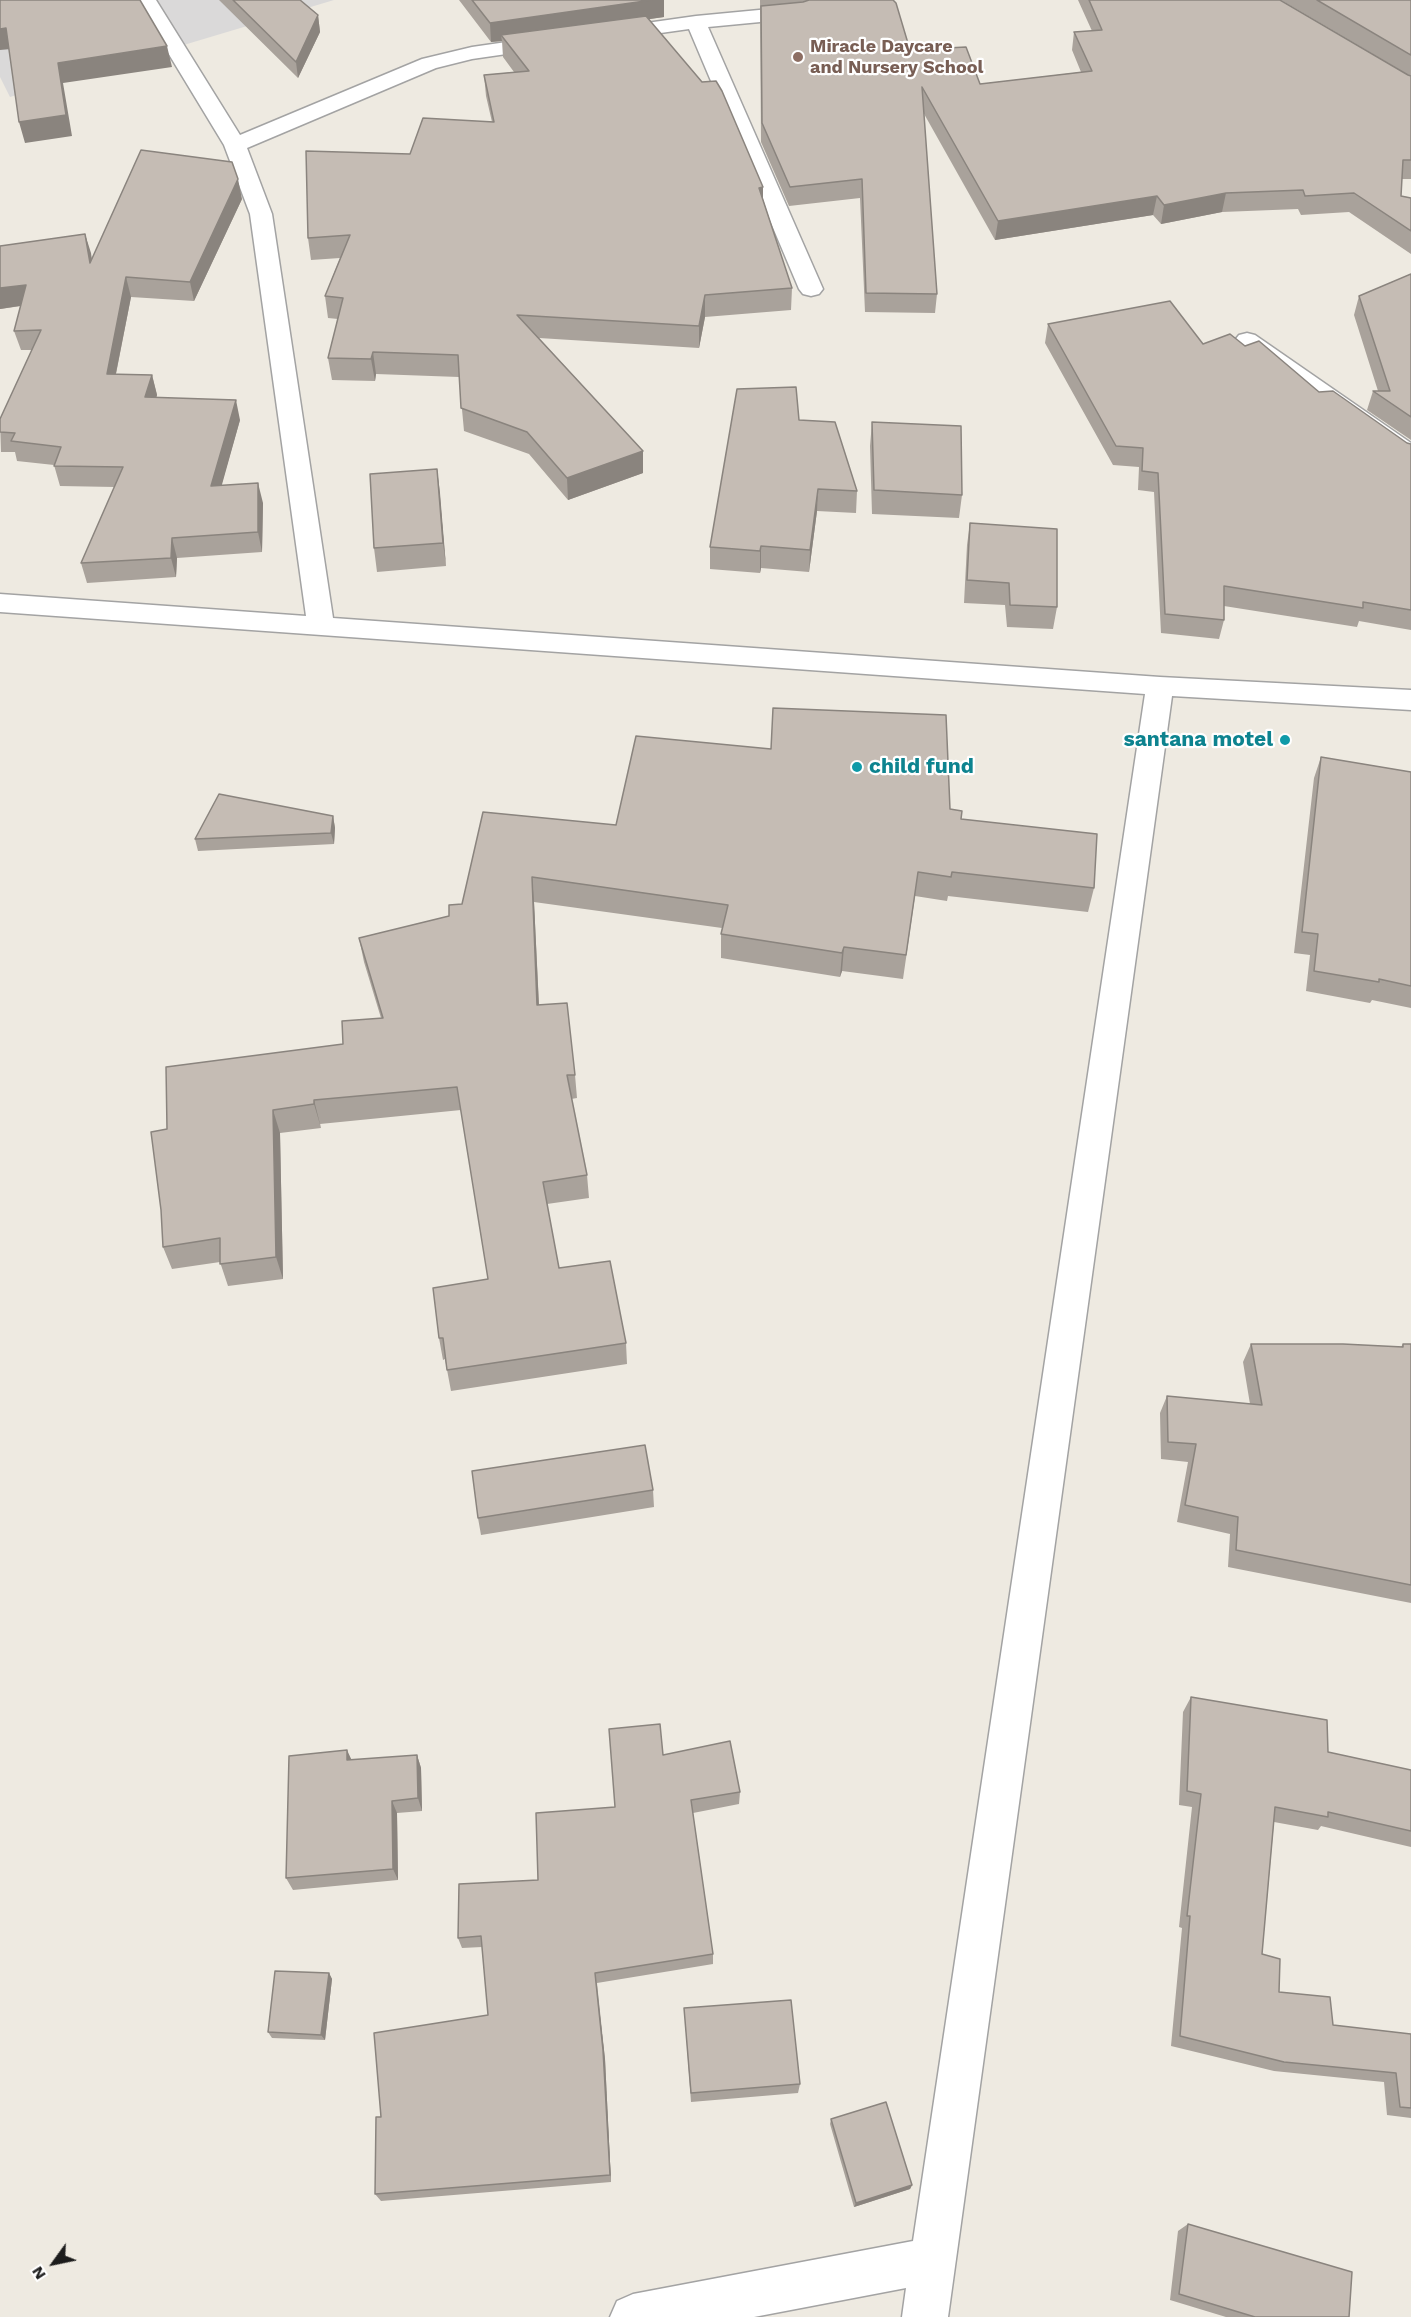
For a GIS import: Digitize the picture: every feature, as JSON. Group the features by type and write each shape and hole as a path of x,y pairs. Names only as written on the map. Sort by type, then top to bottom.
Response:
{"street":[{"path":"146,0 235,145 261,214 321,625"},
{"path":"590,37 696,22 802,12 846,0"},
{"path":"696,22 811,290"},
{"path":"235,145 429,63 472,53 566,40"},
{"path":"1247,340 1411,455"},
{"path":"0,603 1160,686 1411,700"},
{"path":"925,2317 1160,686"},
{"path":"633,2317 933,2260"}],"shaded area":[{"path":"0,0 334,0 10,97 0,77"}],"building":[{"path":"0,0 140,0 167,46 58,63 66,115 19,122 6,28 0,29"},
{"path":"233,0 300,0 318,15 296,62"},
{"path":"472,0 652,0 490,23"},
{"path":"809,0 893,0 896,3 910,50 966,47 980,84 1092,71 1074,32 1102,30 1089,0 1280,0 1411,76 1411,160 1403,160 1401,196 1411,198 1411,231 1354,193 1305,196 1303,190 1226,193 1164,205 1157,196 998,221 922,87 937,294 866,293 862,179 790,187 762,123 761,6"},
{"path":"1317,0 1411,0 1411,55"},
{"path":"646,16 702,82 716,81 722,91 763,187 759,188 792,288 705,295 699,326 517,315 643,451 567,478 527,432 461,408 458,355 373,352 371,359 328,358 343,298 325,296 350,235 308,238 306,151 410,154 423,118 494,122 484,75 529,71 501,35"},
{"path":"141,150 232,162 238,179 190,282 126,277 107,374 152,375 145,397 236,400 211,486 258,483 258,532 172,538 171,558 81,563 123,467 54,466 61,447 11,441 15,433 0,432 0,419 41,330 14,331 26,285 0,288 0,246 85,234 90,263"},
{"path":"1411,274 1411,417 1373,391 1390,391 1359,296"},
{"path":"1170,301 1203,344 1230,334 1245,346 1259,341 1319,392 1333,391 1411,444 1411,610 1363,602 1363,608 1224,586 1224,620 1165,614 1158,473 1142,471 1143,448 1116,446 1048,324"},
{"path":"796,387 799,420 835,422 857,491 818,489 810,550 761,546 760,551 710,547 737,389"},
{"path":"872,422 961,426 962,495 874,490"},
{"path":"437,469 443,543 374,548 370,474"},
{"path":"970,523 1057,529 1057,607 1010,605 1009,583 967,580"},
{"path":"773,708 946,715 950,809 962,811 961,819 1097,834 1094,888 952,872 951,877 918,872 906,955 844,947 842,953 721,934 728,905 532,877 537,1005 567,1003 575,1075 567,1075 587,1175 543,1182 559,1268 610,1261 626,1343 447,1370 443,1338 439,1338 433,1288 488,1279 457,1087 314,1100 314,1104 273,1110 276,1257 220,1264 220,1238 163,1247 161,1210 151,1132 167,1129 166,1067 343,1044 342,1021 383,1018 359,938 449,916 449,905 462,904 483,812 616,825 636,736 771,749"},
{"path":"1321,757 1411,772 1411,986 1379,979 1379,982 1314,971 1318,934 1302,932"},
{"path":"219,794 333,816 331,833 195,839"},
{"path":"1251,1344 1343,1344 1403,1347 1403,1344 1411,1344 1411,1585 1236,1550 1238,1517 1185,1505 1196,1444 1168,1442 1167,1396 1262,1405"},
{"path":"645,1445 653,1490 478,1518 472,1471"},
{"path":"1191,1697 1327,1720 1328,1752 1411,1770 1411,1831 1328,1812 1328,1817 1275,1807 1262,1954 1280,1959 1279,1992 1330,1997 1333,2025 1411,2034 1411,2108 1400,2107 1396,2073 1284,2062 1180,2036 1190,1916 1187,1916 1201,1794 1187,1791"},
{"path":"660,1724 663,1755 730,1741 740,1792 691,1800 713,1954 595,1973 603,2050 610,2175 375,2194 376,2117 381,2117 374,2033 488,2015 481,1936 458,1938 459,1884 538,1880 536,1813 615,1807 609,1729"},
{"path":"347,1750 347,1760 417,1755 418,1798 392,1801 393,1869 286,1878 289,1756"},
{"path":"275,1971 329,1973 321,2035 268,2032"},
{"path":"791,2000 800,2084 691,2093 684,2008"},
{"path":"886,2102 912,2185 856,2203 831,2119"},
{"path":"1188,2224 1352,2272 1349,2317 1255,2317 1179,2294"}],"place":[{"name":"Miracle Daycare and Nursery School","path":"798,57"},
{"name":"santana motel","path":"1285,740"},
{"name":"child fund","path":"857,767"}]}
